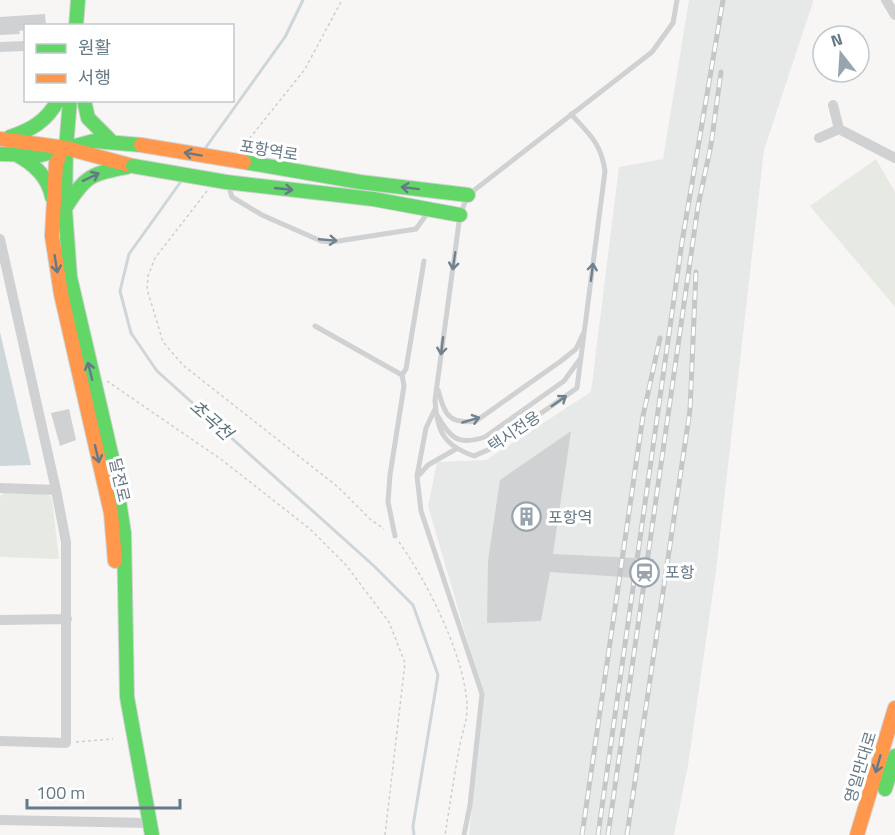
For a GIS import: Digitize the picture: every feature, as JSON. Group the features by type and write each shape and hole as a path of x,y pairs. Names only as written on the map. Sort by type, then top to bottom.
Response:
{"main road":[{"path":"77,24 78,0"},
{"path":"3,139 32,130 44,121 57,102"},
{"name":"달전로","path":"70,102 66,148 56,163 59,207 70,278 113,462 124,533 127,697 150,829"},
{"path":"84,102 88,118 112,142"},
{"name":"포항역로","path":"3,139 66,148 133,166 222,183 358,197 460,215"},
{"name":"포항역로","path":"0,154 41,155 94,141 112,142 242,156 360,182 468,195"},
{"path":"15,154 34,166 51,186 59,207 83,179 103,171 133,166"},
{"name":"영일만대로","path":"857,835 895,708"},
{"name":"영일만대로","path":"871,835 895,756"}],"street":[{"path":"886,0 895,15"},
{"path":"0,47 24,46"},
{"path":"833,105 839,129 895,158"},
{"path":"819,138 839,129"},
{"path":"0,239 6,295 56,490 66,542 67,619 66,743 0,741"},
{"path":"0,488 56,490"},
{"path":"0,620 67,619"},
{"path":"0,820 150,829"}],"lane":[{"path":"417,476 428,465 456,448 442,436 437,423 437,386 460,215 468,195 652,52 673,23 677,0"},
{"name":"택시전용","path":"456,448 474,456 490,449 577,388 605,171 602,153 597,144 571,114"},
{"path":"222,183 232,197 262,215 321,241 332,242 416,229 431,209"},
{"path":"395,536 388,502 390,475 404,386 402,375 406,369 424,261"},
{"path":"315,326 402,375"},
{"path":"437,386 444,410 452,419 461,423 476,421 576,349 584,330"},
{"path":"436,410 444,427 456,439 470,442 485,437 564,381 582,357"},
{"path":"436,410 426,428 417,476 421,511 482,694 470,805 464,835"}],"path":[{"path":"242,156 305,69 342,0"},
{"path":"222,183 155,258 148,276 147,289 163,342 184,366 338,487 370,519 395,536 411,558 435,603 466,690 467,711 445,835"},
{"path":"106,381 222,460 310,529 346,565 389,622 405,663 385,835"},
{"path":"66,743 113,739"}],"shaded area":[{"path":"689,0 813,0 813,2 764,150 716,571 688,765 674,835 469,835 483,694 428,506 437,462 486,460 591,392 619,167 663,159"},
{"path":"876,159 895,192 895,307 810,206"},
{"path":"0,332 31,465 0,466"},
{"path":"5,491 46,492 52,498 59,559 0,557 0,497"}],"building":[{"path":"45,14 46,24 24,24 24,30 19,31 20,34 0,35 0,17"},
{"path":"69,409 76,440 60,446 51,413"},
{"name":"포항역","path":"571,431 553,554 654,559 652,579 550,572 541,621 487,623 488,561 500,480"}],"waterway":[{"name":"초곡천","path":"204,150 285,37 303,0"},
{"name":"초곡천","path":"182,180 129,254 120,291 131,333 157,371 374,566 413,605 438,675 413,826 414,835"}],"railway":[{"path":"598,835 682,242 723,0"},
{"path":"608,835 698,206 711,145 721,72"},
{"path":"627,835 690,410 696,272"},
{"path":"582,835 643,416 660,338"}],"traffic: fast":[{"path":"76,24 78,0"},
{"path":"10,137 38,124 49,114 57,102"},
{"path":"70,102 65,209 70,277 113,462 124,533 127,697 152,835"},
{"path":"84,102 88,118 112,142"},
{"path":"0,154 41,155 94,141 141,145"},
{"path":"15,154 39,171 52,197"},
{"path":"244,162 360,182 468,195"},
{"path":"133,166 226,182"},
{"path":"66,207 84,182 90,178 105,171 127,167"},
{"path":"226,182 373,199 460,215"},
{"path":"885,789 895,756"}],"traffic: slow":[{"path":"0,139 66,148 133,166"},
{"path":"141,145 244,162"},
{"path":"59,158 56,163 52,236 61,294 111,513 115,561"},
{"path":"857,835 895,708"}],"place":[{"name":"포항역","path":"527,517"},
{"name":"포항","path":"644,572"}]}
